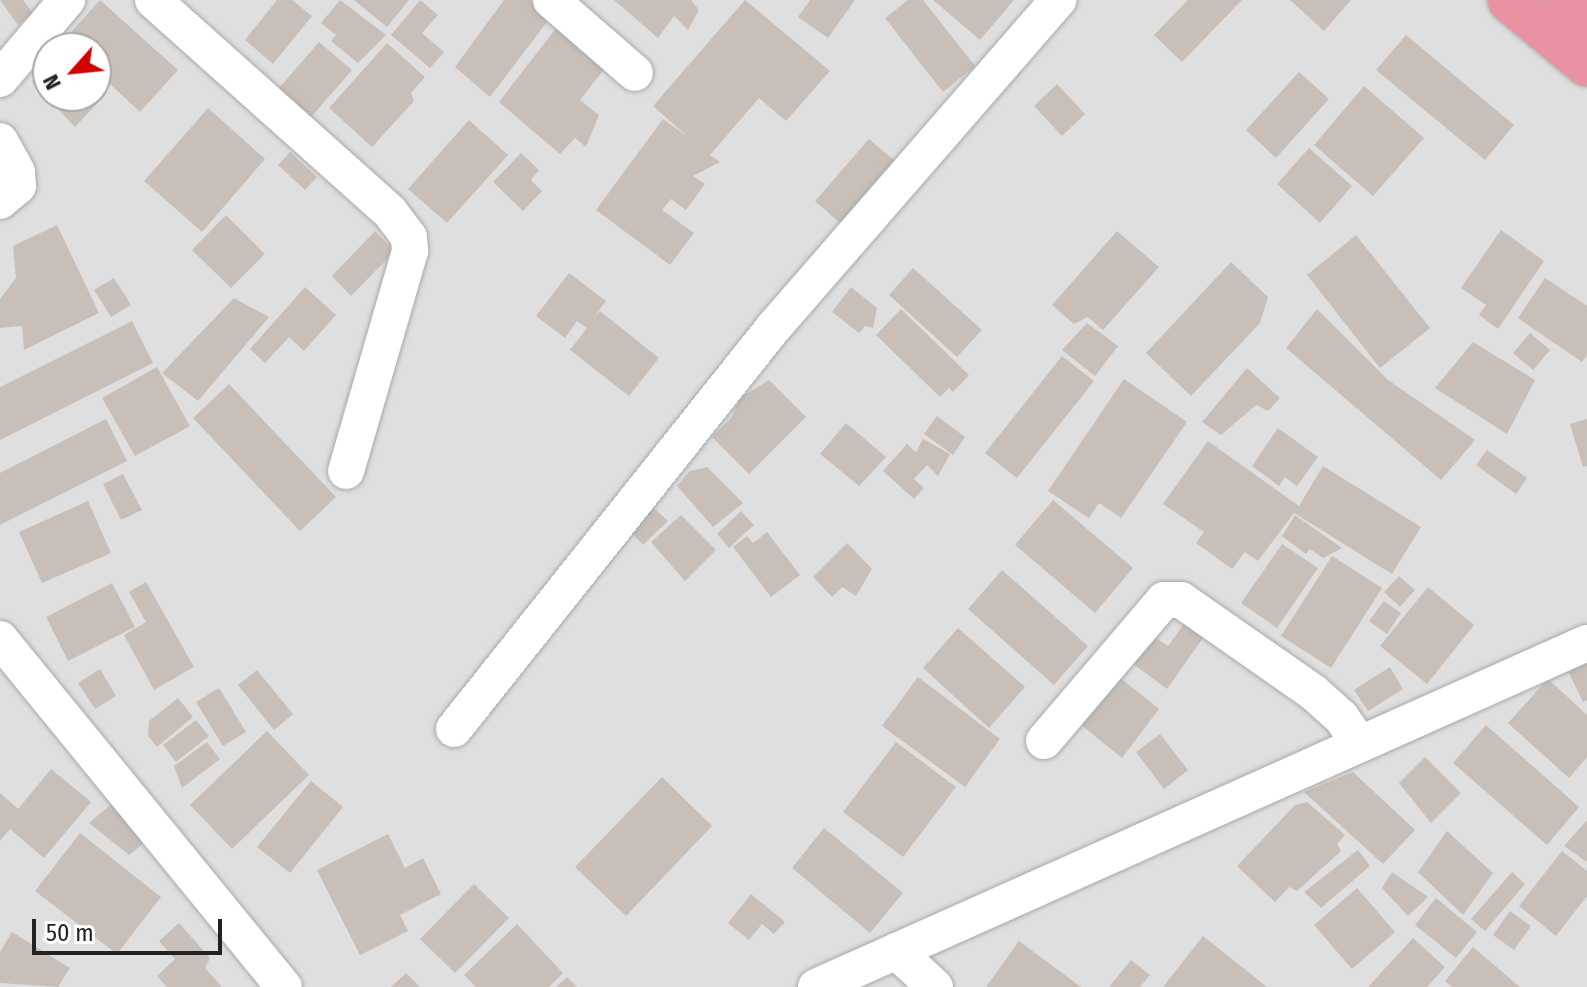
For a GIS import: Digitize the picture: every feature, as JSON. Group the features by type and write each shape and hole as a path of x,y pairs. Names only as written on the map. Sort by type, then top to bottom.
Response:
{"highway":[{"path":"1510,0 1587,64"},
{"path":"1570,0 1587,14"}],"street":[{"path":"0,79 67,0"},
{"path":"153,0 390,212 409,237 410,251 346,471"},
{"path":"551,0 635,73"},
{"path":"454,729 773,328 1058,0"},
{"path":"0,141 17,172 18,186 0,201"},
{"path":"1044,741 1164,600 1181,600 1313,692 1341,717 1359,743"},
{"path":"0,639 284,987"},
{"path":"816,987 1587,643"},
{"path":"896,951 935,987"}],"shaded area":[{"path":"0,0 1587,0 1587,987 0,987"}],"building":[{"path":"0,0 23,0 33,13 18,25"},
{"path":"100,0 178,70 140,112 112,86 112,32 71,32"},
{"path":"277,0 292,0 312,16 273,64 245,40"},
{"path":"340,0 386,35 358,63 331,41 336,35 321,23"},
{"path":"354,0 409,0 387,27"},
{"path":"420,0 438,15 422,33 444,52 430,68 391,35"},
{"path":"504,0 530,0 550,18 490,97 455,67"},
{"path":"614,0 691,0 699,10 688,30 674,16 658,38"},
{"path":"745,0 830,71 786,121 759,98 710,155 720,162 693,176 705,184 686,210 671,199 662,210 694,233 670,265 596,210 663,119 688,137 653,106"},
{"path":"810,0 855,0 828,38 798,17"},
{"path":"908,0 923,0 975,66 943,92 885,18"},
{"path":"933,0 1014,0 980,40"},
{"path":"1188,0 1242,0 1182,62 1154,35"},
{"path":"1290,0 1351,0 1324,31"},
{"path":"557,27 605,68 580,100 599,115 586,147 575,138 560,154 499,102"},
{"path":"1406,35 1514,125 1485,160 1376,70"},
{"path":"319,42 352,70 305,124 272,96"},
{"path":"387,43 425,77 411,93 414,101 372,147 329,108"},
{"path":"1299,72 1329,99 1276,158 1246,130"},
{"path":"1057,84 1085,114 1062,136 1034,106"},
{"path":"1364,86 1424,138 1373,196 1314,145"},
{"path":"208,108 265,159 202,232 144,181"},
{"path":"61,112 89,112 75,127"},
{"path":"469,120 508,155 447,223 408,189"},
{"path":"869,139 895,161 841,224 815,201"},
{"path":"1309,148 1352,186 1320,223 1277,184"},
{"path":"290,152 317,177 305,190 278,165"},
{"path":"521,153 539,170 531,180 542,191 523,211 493,182"},
{"path":"226,215 265,254 231,288 192,250"},
{"path":"57,225 99,313 24,350 22,326 0,328 0,299 16,278 13,246"},
{"path":"1501,230 1544,261 1498,329 1479,315 1486,305 1461,288"},
{"path":"375,231 395,251 351,296 332,276"},
{"path":"1117,231 1159,267 1103,330 1088,317 1074,324 1052,305"},
{"path":"1356,235 1430,328 1380,368 1307,275"},
{"path":"1231,262 1268,297 1260,323 1191,396 1146,353"},
{"path":"913,268 982,330 957,357 889,295"},
{"path":"569,273 606,301 593,319 600,311 659,358 629,396 570,350 587,328 577,321 565,338 536,316"},
{"path":"114,278 131,305 111,317 94,290"},
{"path":"1545,278 1587,306 1587,355 1582,362 1518,318"},
{"path":"305,287 336,315 304,351 289,337 265,363 250,349"},
{"path":"851,287 877,308 873,328 865,326 859,333 832,312"},
{"path":"234,298 269,317 198,401 162,373"},
{"path":"901,309 969,375 953,392 949,388 940,397 876,335"},
{"path":"1317,309 1388,380 1475,440 1441,480 1286,348"},
{"path":"132,321 153,363 0,440 0,387"},
{"path":"1087,323 1118,346 1095,376 1062,350"},
{"path":"1530,333 1550,350 1533,370 1513,353"},
{"path":"1473,342 1535,380 1507,434 1435,388"},
{"path":"1062,356 1094,381 1017,478 985,453"},
{"path":"157,367 190,426 135,456 102,398"},
{"path":"1247,368 1280,398 1268,411 1256,405 1221,435 1202,422"},
{"path":"1124,379 1187,422 1121,518 1099,503 1089,518 1048,491"},
{"path":"769,380 806,417 749,474 712,437 731,418 740,398"},
{"path":"229,384 336,497 300,531 193,418"},
{"path":"937,416 965,437 953,455 924,434"},
{"path":"106,419 127,461 0,525 0,473"},
{"path":"1587,419 1587,466 1583,467 1570,424"},
{"path":"846,423 886,457 859,486 820,454"},
{"path":"1278,428 1318,457 1297,486 1285,477 1279,486 1252,466"},
{"path":"923,439 950,454 938,476 927,465 914,479 924,488 914,499 883,471 907,444 916,452"},
{"path":"1208,441 1299,506 1323,466 1421,527 1392,574 1294,513 1258,561 1245,552 1232,569 1196,543 1204,532 1163,504"},
{"path":"1487,450 1527,478 1516,494 1476,465"},
{"path":"707,467 743,503 713,527 677,486 690,471"},
{"path":"123,474 142,510 121,520 103,484"},
{"path":"1053,500 1133,568 1095,613 1015,545"},
{"path":"88,501 111,553 42,583 19,532"},
{"path":"655,509 668,521 643,545 627,528 643,512"},
{"path":"741,511 754,525 729,548 717,534"},
{"path":"681,515 716,550 685,581 651,542"},
{"path":"1295,515 1342,548 1323,558 1310,549 1306,554 1282,536"},
{"path":"767,532 800,575 771,597 733,547 747,536 753,543"},
{"path":"847,543 872,569 856,596 842,587 832,597 813,577"},
{"path":"1282,544 1318,568 1277,628 1241,603"},
{"path":"1332,556 1382,588 1331,668 1281,636"},
{"path":"1002,570 1088,646 1054,685 968,609"},
{"path":"1399,576 1415,590 1400,607 1384,592"},
{"path":"146,582 194,667 154,690 124,635 146,622 129,592"},
{"path":"112,583 135,627 68,661 46,617"},
{"path":"1428,587 1474,625 1427,684 1380,646"},
{"path":"1384,601 1401,613 1387,634 1369,621"},
{"path":"1186,621 1205,635 1167,689 1132,663 1152,635 1168,646"},
{"path":"958,628 1025,687 989,728 923,668"},
{"path":"1587,657 1587,700 1583,702 1566,667"},
{"path":"1390,667 1403,689 1368,711 1354,690"},
{"path":"100,669 116,696 95,709 78,683"},
{"path":"257,670 293,714 274,730 238,685"},
{"path":"918,677 1000,739 965,787 882,726"},
{"path":"1119,677 1159,709 1122,758 1081,725"},
{"path":"1548,679 1587,715 1587,757 1569,778 1508,723"},
{"path":"219,688 246,732 223,746 196,702"},
{"path":"178,698 193,717 157,747 148,736 149,721"},
{"path":"196,720 209,736 176,762 163,745"},
{"path":"1486,725 1579,807 1547,845 1453,763"},
{"path":"267,731 309,775 232,849 190,805"},
{"path":"1160,734 1188,770 1164,789 1136,752"},
{"path":"207,742 220,759 182,788 174,766"},
{"path":"896,742 956,787 903,857 843,812"},
{"path":"1425,757 1461,793 1431,823 1399,783"},
{"path":"51,769 91,802 44,858 10,829 0,841 0,793 18,809"},
{"path":"1353,772 1415,830 1383,864 1304,792"},
{"path":"662,777 712,826 626,916 575,867"},
{"path":"311,781 343,807 290,873 257,847"},
{"path":"1307,802 1345,835 1337,844 1341,851 1297,891 1289,887 1275,902 1237,866 1295,805"},
{"path":"112,804 144,843 129,855 89,823"},
{"path":"1587,820 1587,862 1564,846"},
{"path":"824,828 903,893 870,933 792,868"},
{"path":"1447,831 1493,873 1463,915 1418,872"},
{"path":"80,833 161,897 117,954 35,891"},
{"path":"388,834 405,868 423,858 441,894 400,915 408,931 360,955 317,870"},
{"path":"1358,850 1370,866 1321,908 1304,892"},
{"path":"1562,851 1587,871 1587,896 1556,936 1519,906"},
{"path":"1392,872 1428,897 1408,916 1382,888"},
{"path":"1512,872 1525,884 1485,931 1471,919"},
{"path":"474,884 509,918 455,973 420,939"},
{"path":"1357,888 1395,932 1352,969 1314,925"},
{"path":"751,894 785,922 774,934 762,924 749,940 728,923"},
{"path":"1436,898 1477,932 1456,958 1415,925"},
{"path":"1510,911 1531,926 1514,950 1493,935"},
{"path":"179,923 210,958 205,968 222,987 167,987 157,976 175,959 159,941"},
{"path":"517,924 563,973 549,987 476,987 464,975"},
{"path":"12,932 70,968 58,987 0,983 0,952"},
{"path":"1203,936 1267,987 1163,987"},
{"path":"1413,938 1445,967 1427,987 1368,987"},
{"path":"1019,941 1081,987 986,987"},
{"path":"1473,947 1520,987 1452,987 1445,981"},
{"path":"1131,960 1150,975 1140,987 1109,987"},
{"path":"406,973 420,987 391,987"},
{"path":"567,977 577,987 556,987"}]}
